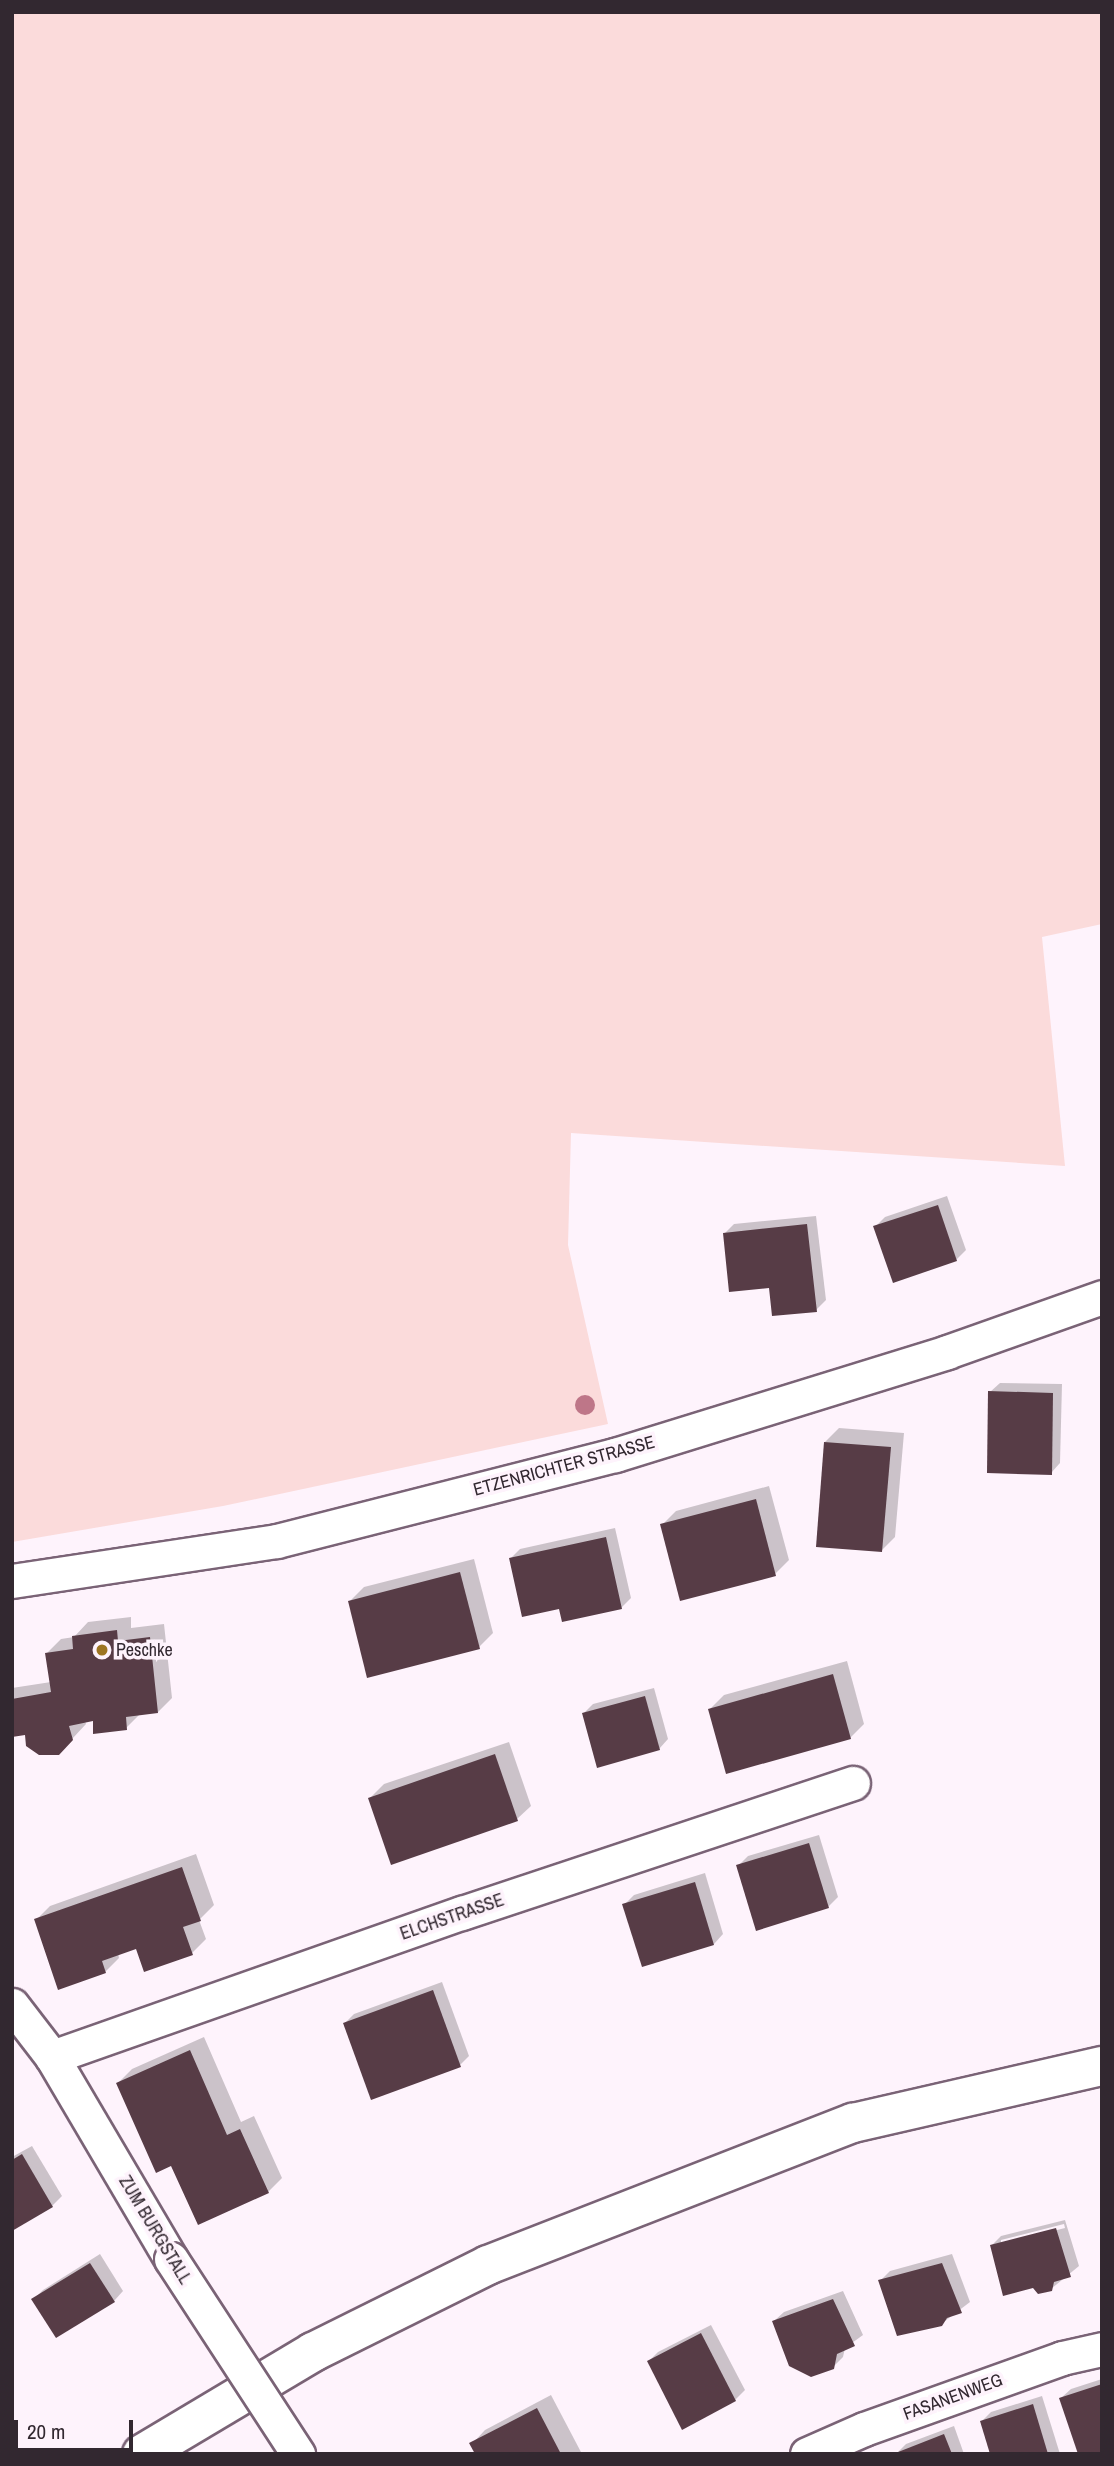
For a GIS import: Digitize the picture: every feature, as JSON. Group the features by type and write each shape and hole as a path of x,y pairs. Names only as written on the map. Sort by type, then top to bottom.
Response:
{"main road":[{"path":"142,2454 313,2352 488,2265 853,2123 1102,2066"}],"street":[{"name":"ETZENRICHTER STRASSE","path":"12,1581 277,1541 615,1455 947,1352 1102,1297"},
{"name":"ELCHSTRASSE","path":"52,2057 462,1913 853,1783"},
{"name":"ZUM BURGSTALL","path":"12,2005 52,2057 171,2259 298,2454"},
{"name":"FASANENWEG","path":"807,2454 864,2429 1050,2362 1102,2348"}],"shaded area":[{"path":"12,12 1102,12 1102,924 1042,937 1065,1166 571,1133 568,1245 608,1424 223,1506 12,1542"}],"building":[{"path":"938,1205 957,1261 893,1283 873,1226"},
{"path":"807,1224 817,1312 772,1316 769,1288 729,1292 723,1233"},
{"path":"988,1391 1053,1393 1052,1475 987,1473"},
{"path":"824,1442 891,1447 882,1552 816,1547"},
{"path":"756,1499 776,1576 680,1601 660,1524"},
{"path":"606,1537 622,1609 562,1622 559,1609 522,1617 509,1558"},
{"path":"460,1572 480,1649 367,1678 348,1601"},
{"path":"117,1630 118,1641 150,1637 158,1713 126,1717 127,1730 93,1734 93,1721 69,1726 73,1740 59,1755 39,1755 26,1746 25,1735 12,1737 12,1699 51,1692 45,1653 73,1649 72,1636"},
{"path":"833,1674 851,1739 726,1774 708,1709"},
{"path":"645,1696 660,1750 597,1768 582,1713"},
{"path":"495,1754 518,1821 391,1865 368,1798"},
{"path":"809,1843 829,1908 756,1931 736,1865"},
{"path":"182,1867 201,1921 183,1927 193,1955 144,1972 136,1949 102,1961 106,1973 58,1990 34,1919"},
{"path":"695,1882 714,1945 642,1967 622,1904"},
{"path":"433,1990 461,2067 371,2100 343,2023"},
{"path":"190,2050 227,2135 240,2129 269,2193 198,2225 171,2166 156,2173 116,2083"},
{"path":"22,2154 53,2207 12,2231 12,2160"},
{"path":"1056,2228 1071,2277 1054,2282 1052,2291 1038,2294 1033,2288 1003,2296 990,2245"},
{"path":"90,2263 115,2302 56,2338 31,2299"},
{"path":"942,2263 962,2313 947,2318 942,2326 897,2336 878,2280"},
{"path":"833,2299 855,2346 837,2354 834,2369 811,2377 789,2366 772,2321"},
{"path":"701,2333 736,2401 682,2430 647,2361"},
{"path":"1102,2384 1102,2454 1078,2454 1059,2398"},
{"path":"1033,2404 1048,2454 990,2454 980,2421"},
{"path":"537,2408 561,2454 475,2454 469,2443"},
{"path":"944,2434 952,2454 893,2454"}],"place":[{"name":"Peschke","path":"102,1650"}]}
